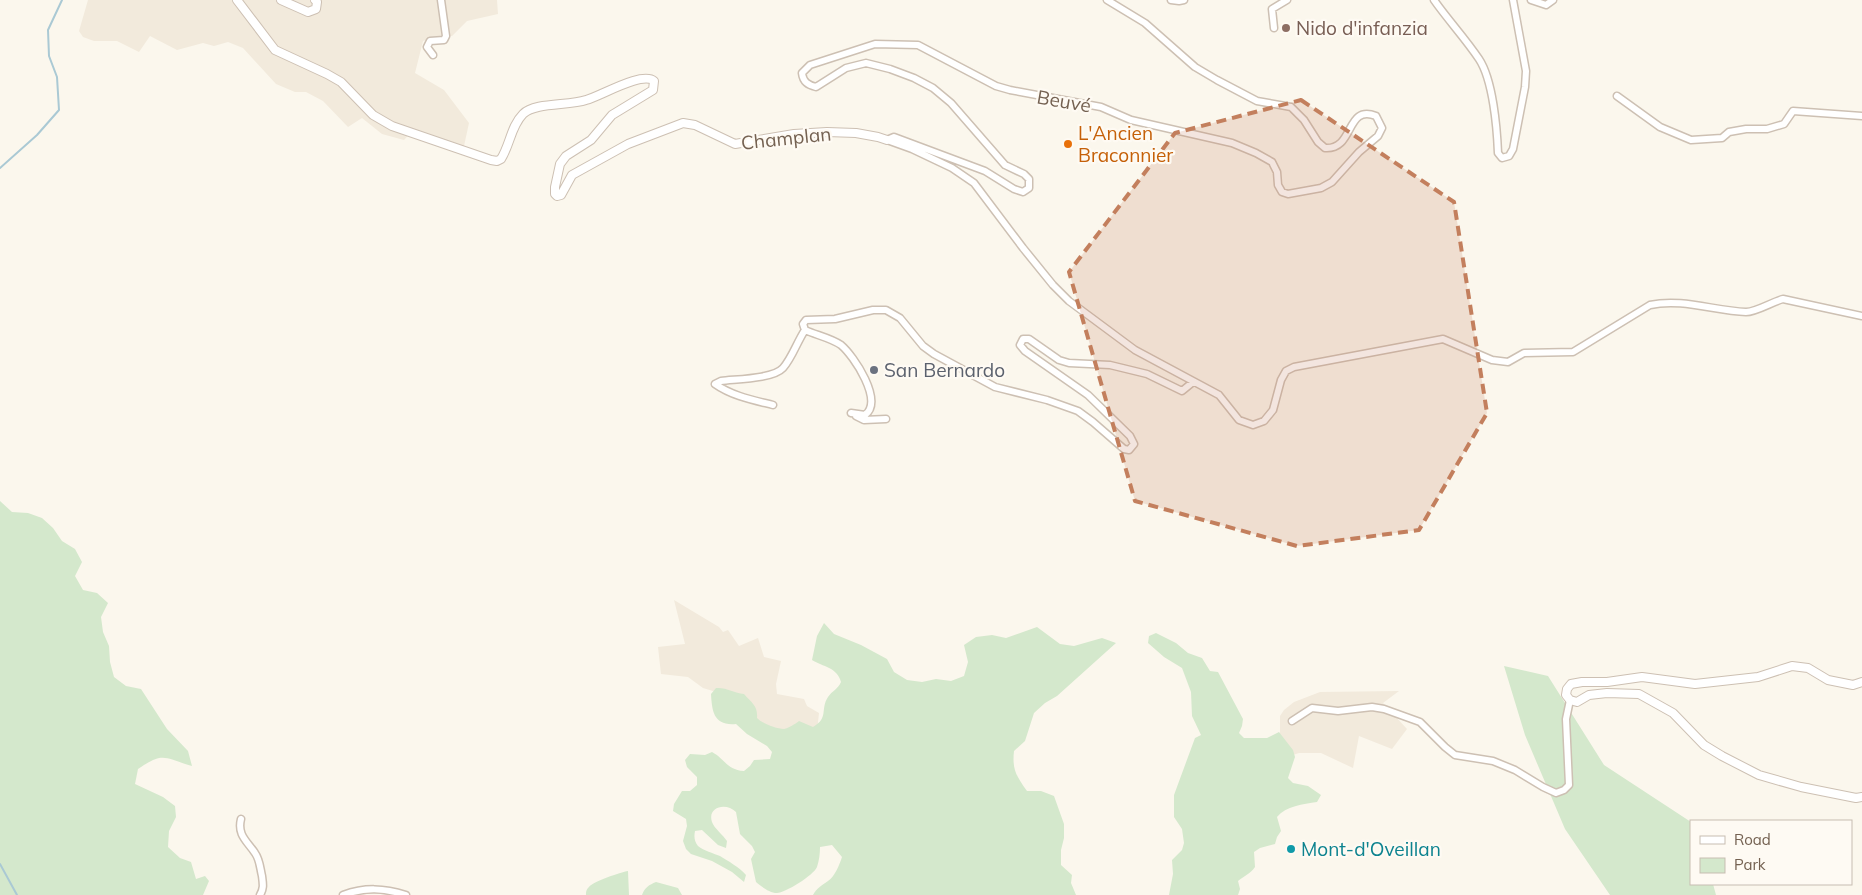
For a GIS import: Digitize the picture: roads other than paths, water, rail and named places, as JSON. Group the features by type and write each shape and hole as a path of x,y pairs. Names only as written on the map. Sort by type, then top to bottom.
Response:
{"street":[{"name":"Champlan","path":"237,0 276,50 342,82 374,115 392,126 491,160 497,161 501,159 523,113 534,108 585,101 636,80 648,78 654,81 653,90 612,115 591,140 566,156 560,164 555,187 555,194 557,196 561,195 572,175 628,144 683,123 695,125 735,144 794,134 827,132 856,133 887,140"},
{"path":"281,0 308,12 316,9 317,2 315,0"},
{"path":"433,55 427,47 430,41 444,40 446,36 441,0"},
{"name":"Beuvé","path":"887,140 894,137 960,161 985,171 1014,189 1023,192 1029,188 1029,179 1024,174 1005,164 951,102 933,88 914,78 866,63 846,68 816,87 808,85 802,73 810,65 875,44 918,45 996,86 1102,107 1131,120 1232,143 1272,162 1277,172 1278,185 1282,192 1288,194 1321,188 1332,182 1359,152 1381,133 1382,128 1376,116 1368,113 1361,114 1352,123 1342,142 1336,147 1325,148 1318,142 1304,120 1291,107 1257,101 1217,80 1195,67 1144,23 1107,0"},
{"path":"1171,0 1184,0"},
{"path":"1274,28 1272,9 1286,0"},
{"path":"1434,0 1479,60 1485,71 1497,124 1498,153 1502,158 1509,156 1513,149 1525,87 1526,72 1513,0"},
{"path":"1531,0 1546,5 1553,0"},
{"path":"1617,96 1660,128 1691,140 1722,138 1729,132 1767,128 1784,124 1793,111 1862,116"},
{"path":"887,140 912,149 952,168 974,183 1023,248 1053,285 1069,301 1135,350 1219,395 1239,420 1253,425 1264,421 1274,410 1281,380 1286,370 1443,339 1492,360 1508,362 1524,353 1573,352 1650,305 1659,303 1749,312 1783,299 1862,316"},
{"path":"772,405 747,399 724,390 715,384 721,381 778,372 784,367 805,330 803,324 806,320 835,319 873,310 886,310 900,318 923,346 934,354 995,387 1047,400 1078,411 1124,449 1129,450 1134,444 1130,436 1088,394 1025,351 1020,345 1024,339 1029,339 1059,360 1069,363 1110,366 1147,374 1182,391 1194,382"},
{"path":"805,330 839,344 851,355 870,387 871,408 869,413 866,416 851,413 864,420 886,419"},
{"path":"1862,682 1852,685 1828,680 1808,668 1792,666 1758,677 1695,684 1642,676 1607,682 1582,682 1571,684 1566,694 1570,700 1577,702 1590,695 1607,693 1639,694 1673,713 1704,745 1759,775 1856,798 1862,797"},
{"path":"1292,721 1312,708 1338,711 1372,707 1384,709 1420,722 1455,755 1493,761 1515,770 1556,793 1564,790 1569,785 1566,725 1570,700"},
{"path":"241,819 240,831 260,863 264,888 260,895"},
{"path":"343,895 369,888 388,890 406,895"}],"waterway":[{"path":"0,168 37,135 59,110 57,77 49,56 48,30 62,0"},
{"path":"0,864 17,895"}],"place":[{"name":"Nido d'infanzia","path":"1286,28"},
{"name":"L'Ancien Braconnier","path":"1068,144"},
{"name":"San Bernardo","path":"874,370"},
{"name":"Mont-d'Oveillan","path":"1291,849"}]}
